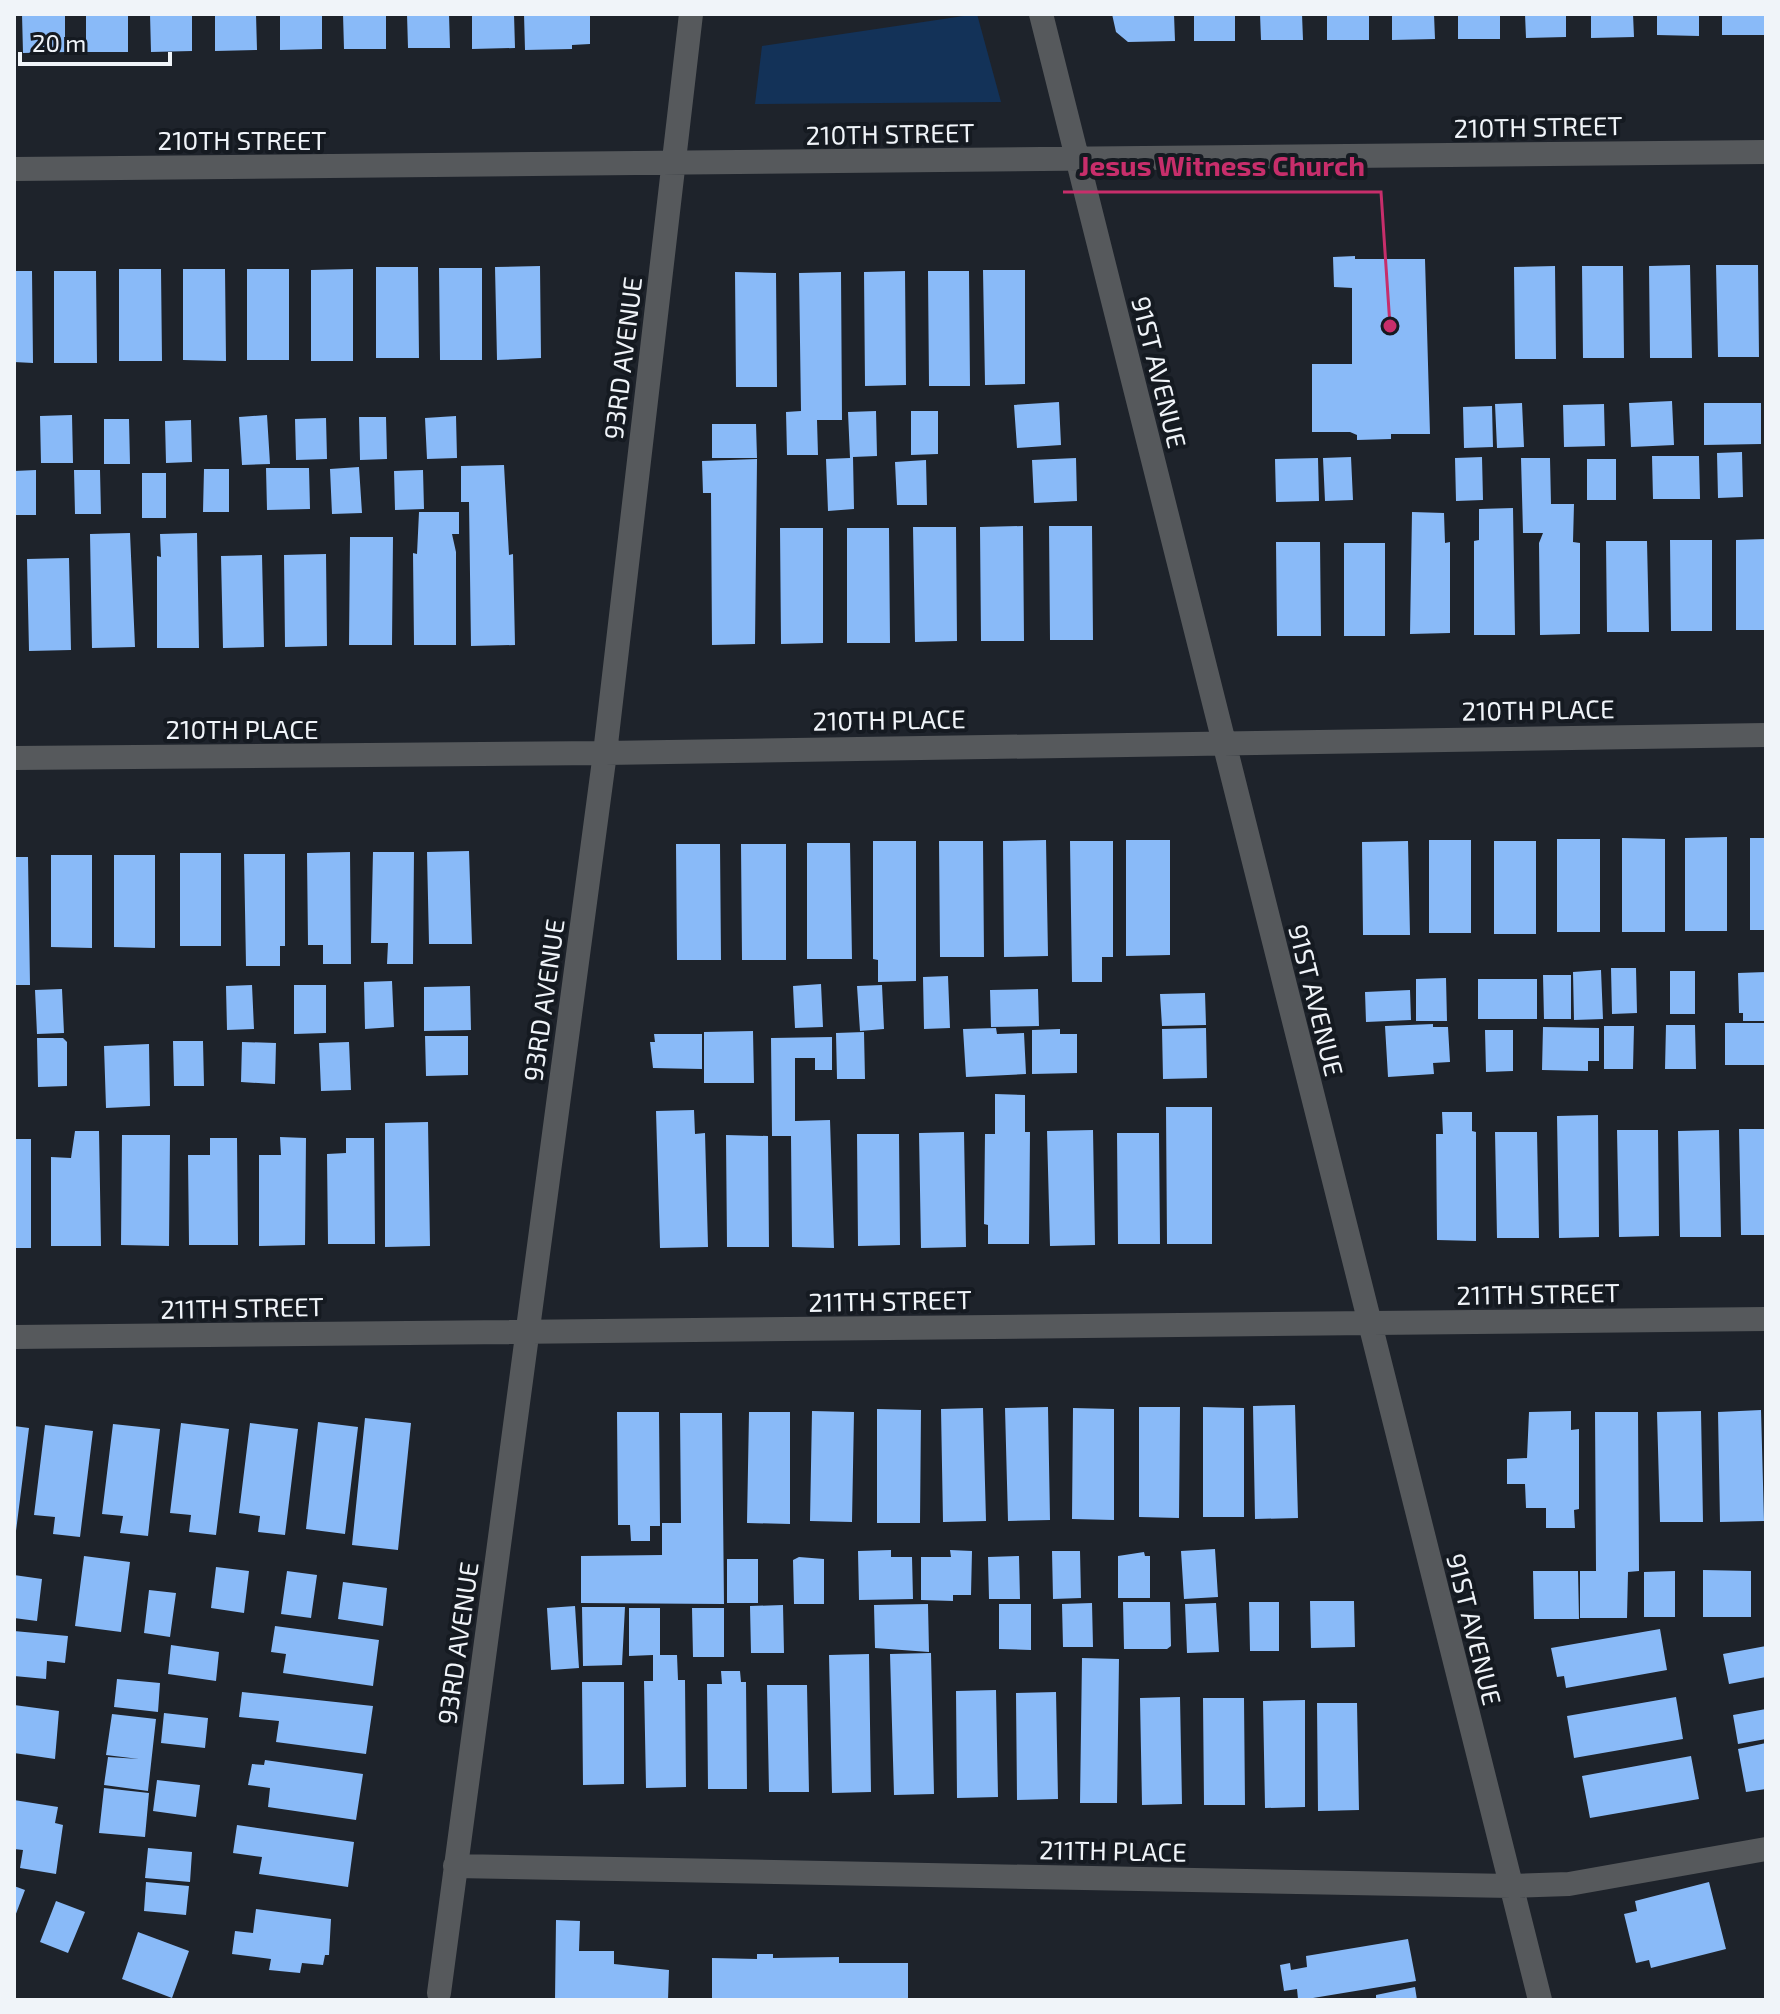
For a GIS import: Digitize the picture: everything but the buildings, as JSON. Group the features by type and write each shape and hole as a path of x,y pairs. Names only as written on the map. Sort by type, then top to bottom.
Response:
{"street":[{"name":"93RD AVENUE","path":"439,1993 605,753 691,14"},
{"name":"91ST AVENUE","path":"1041,14 1540,2000"},
{"name":"210TH STREET","path":"14,169 1766,152"},
{"name":"210TH PLACE","path":"14,758 605,753 1223,740 1766,735"},
{"name":"211TH STREET","path":"14,1337 1766,1319"},
{"name":"211TH PLACE","path":"455,1866 1511,1886 1569,1884 1766,1849"}],"shaded area":[{"path":"977,14 1001,102 755,104 762,46"}],"place":[{"name":"Jesus Witness Church","path":"1390,326"}]}
